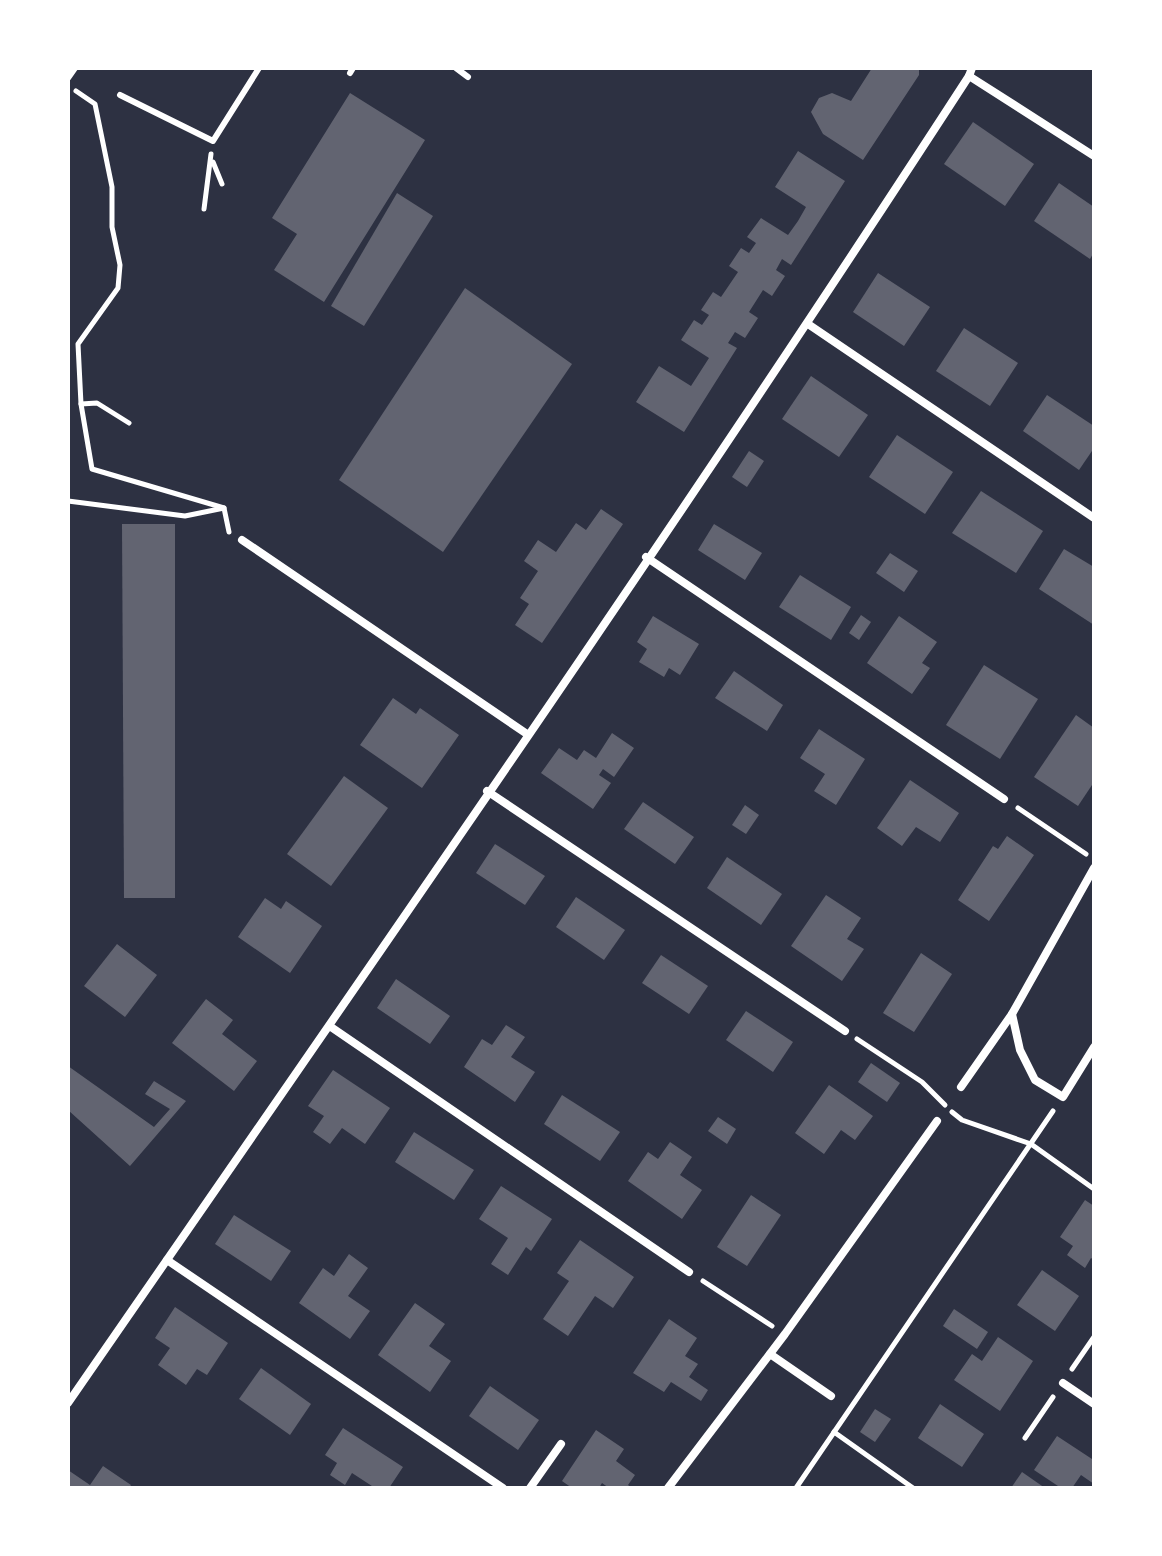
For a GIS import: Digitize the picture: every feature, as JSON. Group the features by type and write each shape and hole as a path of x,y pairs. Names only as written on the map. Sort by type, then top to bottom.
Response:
{"street":[{"path":"68,1403 331,1027 487,791 808,324 970,72 1094,156"},
{"path":"808,324 1094,518"},
{"path":"242,540 527,734"},
{"path":"646,557 1004,799"},
{"path":"487,791 845,1031"},
{"path":"961,1087 1012,1014 1094,868"},
{"path":"1012,1014 1020,1050 1035,1080 1063,1097 1094,1047"},
{"path":"331,1027 689,1272"},
{"path":"668,1488 785,1334 937,1121"},
{"path":"167,1260 503,1488"},
{"path":"770,1354 831,1396"},
{"path":"1063,1383 1094,1404"},
{"path":"530,1488 561,1444"}],"lane":[{"path":"68,78 75,68"},
{"path":"120,95 213,141 259,68"},
{"path":"456,68 468,77"}],"path":[{"path":"68,86 95,104 112,187 112,227 120,265 114,295 78,344 81,404 92,469 224,508"},
{"path":"213,141 213,167 222,184"},
{"path":"204,209 213,141"},
{"path":"81,404 97,403 129,423"},
{"path":"68,501 185,516 224,508"},
{"path":"224,508 228,532 242,540"},
{"path":"1004,799 1094,860"},
{"path":"845,1031 922,1082 962,1120 1031,1144 1094,1189"},
{"path":"796,1488 1063,1097"},
{"path":"689,1272 785,1334"},
{"path":"834,1432 913,1488"}],"building":[{"path":"872,68 919,68 919,75 863,160 823,134 811,112 819,98 832,93 851,101"},
{"path":"350,93 425,140 324,302 274,270 297,234 272,218"},
{"path":"973,122 1034,164 1005,206 944,164"},
{"path":"798,151 845,181 791,265 782,259 776,270 785,276 772,296 763,290 749,312 758,318 745,338 735,332 728,343 737,348 684,432 636,402 659,366 691,386 709,358 681,340 694,320 702,325 709,315 701,310 713,292 721,297 738,272 729,266 741,248 749,253 756,243 747,237 761,218 788,235 798,221 806,207 775,187"},
{"path":"1059,183 1094,207 1094,252 1090,259 1034,221"},
{"path":"397,193 433,216 364,326 331,306"},
{"path":"878,273 930,307 904,346 853,312"},
{"path":"465,288 572,364 443,552 339,480"},
{"path":"964,328 1018,363 990,406 936,371"},
{"path":"811,376 868,415 839,457 782,419"},
{"path":"1047,395 1094,426 1094,448 1079,470 1023,431"},
{"path":"897,435 953,472 925,514 869,477"},
{"path":"749,451 764,461 747,487 732,477"},
{"path":"981,491 1043,531 1016,573 952,533"},
{"path":"601,509 623,524 542,643 515,625 529,604 520,598 538,571 524,561 538,540 556,552 576,523 586,530"},
{"path":"122,524 175,524 175,898 124,898"},
{"path":"714,524 762,553 745,580 698,550"},
{"path":"1064,549 1094,567 1094,625 1039,589"},
{"path":"890,553 918,571 904,592 876,573"},
{"path":"800,575 851,607 831,640 779,607"},
{"path":"861,615 871,622 859,640 849,633"},
{"path":"653,616 699,644 680,675 669,668 664,677 639,662 647,649 637,642"},
{"path":"899,616 937,642 922,663 930,668 912,694 867,663"},
{"path":"984,665 1038,699 1000,759 946,725"},
{"path":"734,671 783,705 767,731 715,698"},
{"path":"393,698 416,714 420,708 459,735 422,788 360,745"},
{"path":"1076,715 1094,728 1094,782 1078,806 1034,777"},
{"path":"819,729 865,759 836,805 814,791 825,774 800,758"},
{"path":"612,733 634,748 614,777 603,769 599,775 611,783 593,809 541,773 559,748 577,760 584,750 596,758"},
{"path":"344,776 388,808 331,886 287,854"},
{"path":"910,780 959,813 940,842 916,827 902,846 877,828"},
{"path":"643,802 694,837 675,864 624,829"},
{"path":"745,805 759,815 746,834 732,825"},
{"path":"1007,836 1034,855 989,921 958,900 993,846 998,849"},
{"path":"495,844 545,876 525,905 476,873"},
{"path":"727,857 782,894 761,925 707,888"},
{"path":"826,895 861,918 847,939 864,949 842,981 791,946"},
{"path":"576,897 625,930 604,960 556,927"},
{"path":"265,898 281,909 286,901 322,926 290,973 238,937"},
{"path":"117,944 157,975 125,1017 84,986"},
{"path":"921,953 952,974 914,1032 883,1013"},
{"path":"661,955 708,986 689,1014 642,983"},
{"path":"396,979 450,1016 430,1044 377,1008"},
{"path":"206,999 233,1020 222,1034 257,1061 234,1091 172,1043"},
{"path":"746,1011 793,1042 773,1072 726,1040"},
{"path":"506,1025 525,1037 511,1057 535,1072 515,1102 464,1067 482,1039 492,1045"},
{"path":"871,1063 900,1083 887,1102 858,1082"},
{"path":"68,1066 154,1127 170,1109 145,1094 154,1081 186,1101 130,1166 68,1110"},
{"path":"333,1070 390,1108 365,1144 342,1128 330,1144 313,1132 324,1116 308,1106"},
{"path":"829,1085 873,1116 855,1140 841,1130 824,1154 795,1133"},
{"path":"562,1095 620,1132 600,1161 544,1124"},
{"path":"718,1117 736,1129 727,1144 708,1131"},
{"path":"414,1132 474,1170 454,1200 395,1162"},
{"path":"670,1142 692,1157 680,1175 702,1190 682,1219 628,1181 648,1152 658,1159"},
{"path":"501,1186 552,1219 531,1251 526,1247 508,1275 491,1264 508,1238 479,1219"},
{"path":"751,1195 781,1215 747,1266 717,1247"},
{"path":"1085,1200 1094,1206 1094,1260 1091,1258 1085,1268 1067,1255 1073,1246 1060,1237"},
{"path":"234,1215 291,1251 271,1281 215,1244"},
{"path":"580,1240 634,1277 613,1308 595,1296 568,1336 543,1319 569,1281 557,1273"},
{"path":"349,1254 368,1268 348,1296 370,1311 350,1339 299,1303 323,1268 334,1276"},
{"path":"1042,1270 1079,1296 1055,1331 1017,1305"},
{"path":"415,1303 445,1324 429,1346 451,1361 430,1392 378,1355"},
{"path":"175,1307 228,1343 207,1375 197,1369 186,1385 158,1365 170,1348 155,1338"},
{"path":"954,1309 988,1332 977,1349 943,1326"},
{"path":"669,1319 697,1338 685,1356 698,1364 689,1377 708,1390 701,1401 671,1382 664,1392 633,1373"},
{"path":"998,1337 1033,1361 1000,1411 954,1380 972,1354 982,1361"},
{"path":"261,1368 311,1404 290,1435 239,1399"},
{"path":"490,1386 539,1420 518,1450 469,1416"},
{"path":"940,1404 984,1434 962,1467 918,1438"},
{"path":"875,1409 891,1419 875,1442 860,1432"},
{"path":"343,1428 403,1467 389,1488 375,1488 352,1473 345,1485 330,1475 337,1463 325,1455"},
{"path":"596,1430 624,1449 616,1461 635,1475 628,1485 632,1488 609,1488 602,1483 599,1488 572,1488 562,1481"},
{"path":"1057,1436 1092,1459 1094,1456 1094,1484 1081,1475 1072,1488 1061,1488 1034,1470"},
{"path":"103,1466 131,1485 129,1488 68,1488 68,1470 90,1485"},
{"path":"1022,1472 1045,1488 1011,1488"}]}
